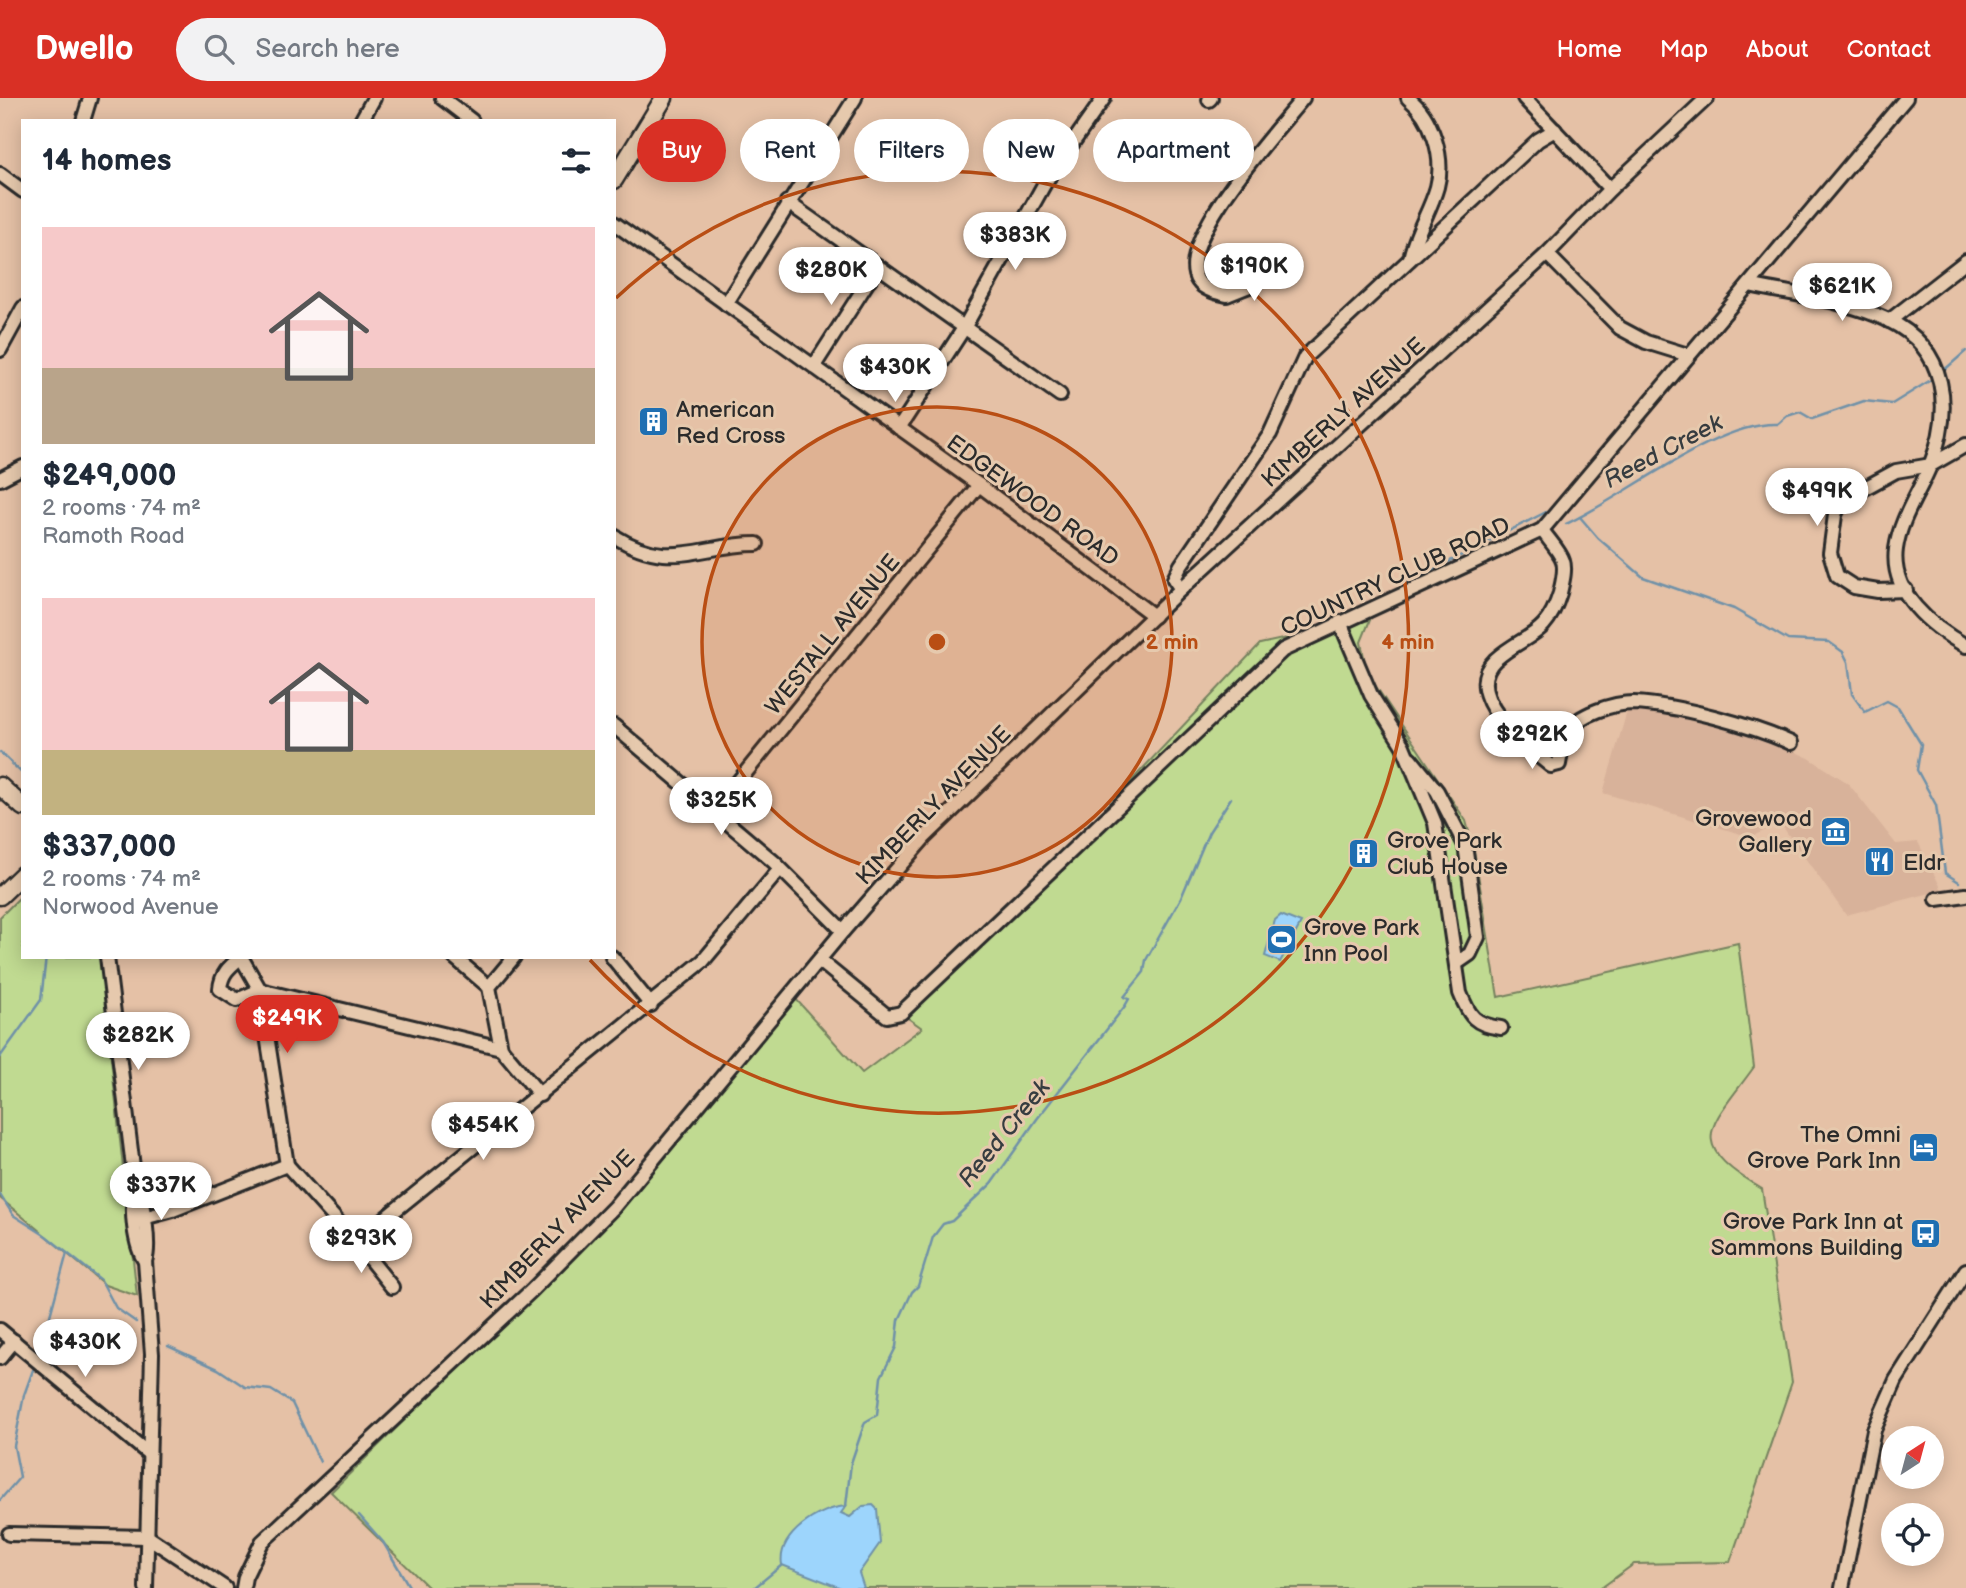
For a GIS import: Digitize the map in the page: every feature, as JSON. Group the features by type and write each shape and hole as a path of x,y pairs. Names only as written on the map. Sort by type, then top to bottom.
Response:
{"main road":[{"path":"616,177 660,100"},
{"path":"0,786 21,805"},
{"path":"0,896 21,876"}],"street":[{"path":"84,119 90,98"},
{"path":"362,119 374,98"},
{"path":"442,98 469,119"},
{"path":"726,304 787,202 855,98"},
{"path":"898,428 964,328 1046,181 1104,98"},
{"path":"1284,258 1252,285 1227,295 1210,290 1198,281 1195,271 1206,228 1220,201 1303,98"},
{"path":"1408,98 1416,105 1430,128 1439,154 1437,186 1410,259"},
{"path":"1524,98 1610,189"},
{"name":"KIMBERLY AVENUE","path":"243,1588 245,1577 262,1542 531,1291 614,1208 843,930 924,838 1181,589 1547,254 1610,189 1707,98"},
{"name":"COUNTRY CLUB ROAD","path":"820,961 887,1016 901,1013 1283,650 1542,530 1906,98"},
{"path":"1181,589 1174,579 1181,565 1270,434 1305,357 1538,140 1555,130"},
{"path":"0,174 21,190"},
{"path":"787,202 1060,395"},
{"name":"EDGEWOOD ROAD","path":"616,224 979,485 1154,616"},
{"path":"1547,254 1620,328 1646,342 1688,355"},
{"path":"1889,321 1966,261"},
{"path":"814,366 878,266"},
{"path":"1749,285 1860,310 1889,321 1916,341 1936,366 1942,379 1941,431 1931,465 1904,521 1895,550 1898,573 1919,613 1936,629 1966,646"},
{"path":"0,350 21,312"},
{"path":"1906,590 1878,591 1854,587 1837,576 1830,554 1835,514 1841,501 1896,471 1931,465 1966,445"},
{"path":"0,479 21,468"},
{"name":"WESTALL AVENUE","path":"716,809 979,485"},
{"path":"1542,530 1563,561 1563,583 1553,616 1529,639 1493,662 1486,679 1486,698 1502,722 1540,757 1551,766 1559,764 1565,733 1577,722 1601,710 1633,703 1717,718 1768,732 1791,743"},
{"path":"616,537 635,549 678,557 738,544 757,544"},
{"path":"1340,622 1371,695 1407,756 1435,823 1460,993 1468,1014 1475,1022 1501,1028"},
{"path":"616,728 716,809 843,930"},
{"path":"1407,756 1416,763 1437,792 1465,845 1479,936 1470,954 1457,963"},
{"path":"356,1242 703,961 780,869"},
{"path":"1937,899 1966,895"},
{"path":"107,959 136,1191 134,1197 140,1220 140,1254 145,1261 152,1354 146,1588"},
{"path":"239,959 227,969 220,989 237,1000 260,990 501,1048"},
{"path":"241,959 260,990 287,1165 392,1287"},
{"path":"456,959 489,987 501,1048 540,1095"},
{"path":"489,987 512,959"},
{"path":"614,959 650,1005"},
{"path":"140,1220 287,1165"},
{"path":"1842,1588 1874,1430 1896,1380 1966,1270"},
{"path":"0,1330 149,1454"},
{"path":"0,1358 14,1341"},
{"path":"9,1534 148,1538 225,1588"}],"shaded area":[{"path":"1628,708 1659,711 1769,740 1809,758 1848,783 1896,844 1918,842 1942,890 1846,915 1780,823 1751,837 1603,793"}],"green space":[{"path":"1370,620 1361,642 1367,673 1466,821 1474,850 1498,997 1738,943 1754,1067 1717,1120 1712,1133 1713,1146 1721,1159 1762,1189 1792,1382 1730,1562 1634,1564 1601,1588 429,1588 331,1492 629,1201 795,998 862,1073 922,1028 908,1018 1260,644"},
{"path":"21,896 21,959 100,959 137,1296 105,1285 0,1198 0,917"}],"water":[{"name":"Grove Park Inn Pool","path":"1281,915 1301,923 1280,962 1265,956 1275,920"},
{"path":"873,1505 877,1509 880,1543 859,1573 864,1588 841,1588 782,1565 786,1543 802,1525 835,1508 846,1506 841,1513 850,1517 863,1506"}],"waterway":[{"name":"Reed Creek","path":"1942,372 1966,351"},
{"name":"Reed Creek","path":"1566,524 1671,463 1727,435 1754,426 1778,424 1787,416 1800,412 1812,419 1864,401 1892,404 1934,378"},
{"name":"Reed Creek","path":"1407,583 1546,512"},
{"path":"1580,517 1598,538 1643,577 1734,609 1788,640 1829,642 1843,652 1848,662 1852,694 1865,712 1887,701 1898,707 1921,744 1917,770 1936,805 1945,873 1959,882"},
{"name":"Reed Creek","path":"0,752 21,772"},
{"name":"Reed Creek","path":"846,1506 851,1463 865,1422 877,1415 881,1377 896,1347 899,1320 912,1292 918,1286 933,1237 943,1224 952,1221 991,1184 1037,1119 1125,1006 1129,999 1124,997 1144,972 1146,960 1181,898 1209,832 1231,798"},
{"name":"Reed Creek","path":"0,1057 41,1000 46,959"},
{"name":"Reed Creek","path":"0,1194 13,1215 46,1236 101,1280 116,1308 136,1322"},
{"path":"41,1349 67,1253"},
{"name":"Reed Creek","path":"168,1346 218,1369 245,1387 271,1390 292,1403 320,1462"},
{"path":"0,1500 20,1477 14,1446 24,1395 33,1370"},
{"name":"Reed Creek","path":"359,1515 383,1542 410,1588"},
{"name":"Reed Creek","path":"754,1588 782,1565"}],"place":[{"name":"American Red Cross","path":"653,422"},
{"name":"Grovewood Gallery","path":"1835,831"},
{"name":"Grove Park Club House","path":"1364,853"},
{"name":"Eldr","path":"1880,862"},
{"name":"Grove Park Inn Pool","path":"1281,940"},
{"name":"The Omni Grove Park Inn","path":"1924,1147"},
{"name":"Grove Park Inn at Sammons Building","path":"1926,1234"}]}
